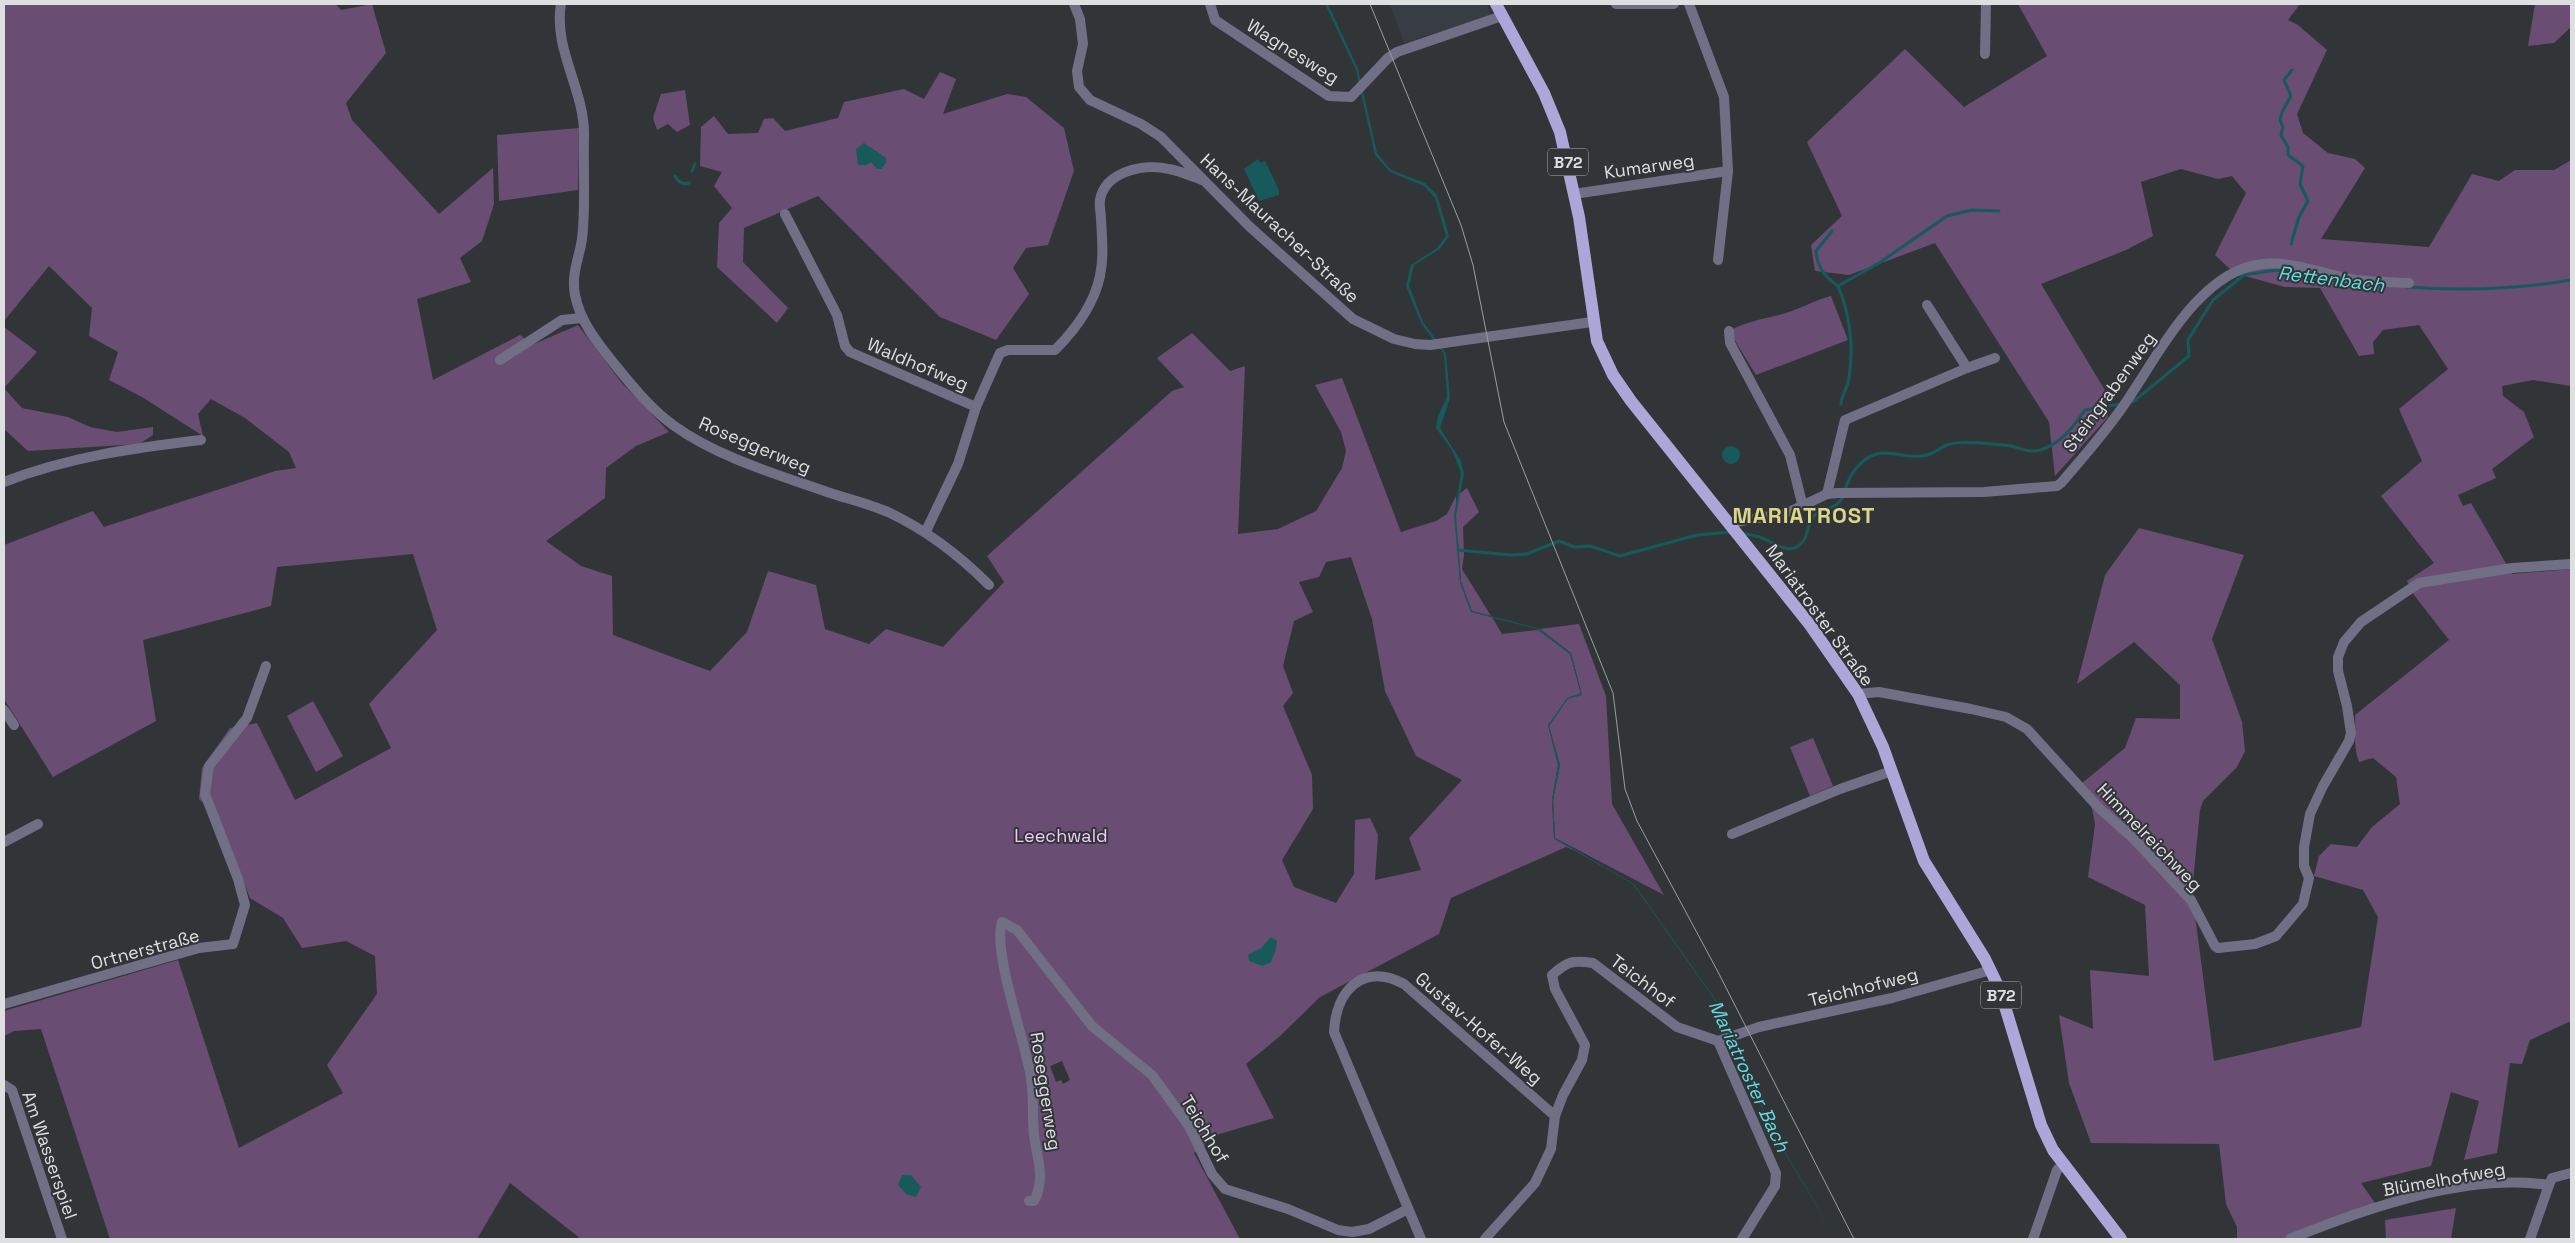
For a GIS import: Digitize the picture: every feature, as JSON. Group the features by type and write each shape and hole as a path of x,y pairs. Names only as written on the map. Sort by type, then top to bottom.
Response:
{"main road":[{"name":"Mariatroster Straße","path":"1496,4 1553,113 1566,152 1574,194 1592,322 1596,341 1612,375 1650,426 1810,625 1858,694 1892,771 1924,861 1991,970 2011,1024 2041,1124 2063,1164 2121,1239"}],"street":[{"name":"Roseggerweg","path":"561,4 558,20 564,53 584,130 582,240 572,274 575,296 582,318 602,349 652,407 683,432 717,450 830,493 887,512 926,531 966,563 989,585"},
{"name":"Hans-Mauracher-Straße","path":"1074,4 1080,19 1083,44 1077,71 1078,87 1090,100 1141,124 1160,137 1250,228 1353,319 1394,339 1430,345 1592,322"},
{"name":"Wagnesweg","path":"1210,4 1215,20 1329,96 1345,98 1353,95 1397,52 1502,16"},
{"path":"1616,4 1674,4"},
{"path":"1688,4 1724,97 1728,171 1718,260"},
{"path":"1985,54 1986,4"},
{"name":"Waldhofweg","path":"926,531 958,464 976,407 1000,353 1008,350 1055,350 1066,339 1091,303 1100,276 1103,252 1100,200 1107,183 1122,173 1145,168 1169,168 1205,182"},
{"name":"Kumarweg","path":"1574,194 1728,171"},
{"name":"Waldhofweg","path":"785,214 837,314 845,346 850,352 976,407"},
{"name":"Steingrabenweg","path":"1736,533 1736,522 1772,517 1804,507 1832,494 1984,492 2057,486 2062,483 2126,402 2146,370 2198,299 2211,288 2244,268 2261,264 2284,264 2357,280 2409,283"},
{"path":"1927,305 1967,368"},
{"path":"500,360 562,320 582,318"},
{"path":"1729,331 1730,343 1790,455 1804,507"},
{"path":"1832,494 1845,420 1995,358"},
{"path":"4,482 34,470 116,450 201,440"},
{"name":"Himmelreichweg","path":"1858,694 1879,692 1972,709 2006,717 2027,729 2099,808 2133,838 2191,900 2215,946 2218,948 2255,944 2276,936 2303,904 2306,895 2310,878 2304,866 2304,847 2310,814 2323,786 2349,741 2351,733 2348,706 2338,672 2338,657 2344,642 2361,622 2419,583 2512,568 2571,564"},
{"name":"Ortnerstraße","path":"4,1004 199,948 233,944 245,905 238,879 205,794 206,779 209,766 247,718 266,666"},
{"path":"4,710 14,725"},
{"path":"1732,834 1840,789 1892,771"},
{"path":"4,842 38,824"},
{"name":"Roseggerweg","path":"1002,922 1002,953 1031,1079 1034,1135 1040,1161 1041,1175 1038,1193 1034,1201 1029,1201"},
{"name":"Teichhof","path":"1002,922 1017,930 1092,1026 1152,1074 1189,1126 1212,1174 1225,1190 1288,1209 1338,1230 1352,1232 1369,1229 1408,1209"},
{"name":"Teichhof","path":"1485,1239 1535,1183 1551,1149 1555,1116 1562,1095 1582,1060 1585,1045 1555,989 1552,975 1565,964 1576,961 1593,964 1677,1027 1722,1040"},
{"name":"Teichhofweg","path":"1722,1040 1740,1034 1892,998 1991,970"},
{"name":"Gustav-Hofer-Weg","path":"1408,1209 1334,1032 1338,1004 1354,984 1371,976 1389,976 1404,984 1555,1116"},
{"path":"1722,1040 1776,1173 1775,1186 1742,1239"},
{"name":"Am Wasserspiel","path":"4,1085 12,1090 62,1239"},
{"path":"2033,1239 2058,1170 2063,1164"},
{"path":"2530,1239 2552,1178 2571,1173"},
{"name":"Blümelhofweg","path":"2290,1239 2370,1208 2434,1193 2504,1183 2549,1185"},
{"path":"1408,1209 1420,1239"}],"shaded area":[{"path":"1390,4 1487,4 1491,16 1404,43"}],"green space":[{"name":"Leechwald","path":"4,4 336,4 341,10 372,4 386,53 346,103 352,120 439,214 493,168 494,204 482,241 460,258 471,282 417,299 433,380 520,335 532,345 578,325 621,382 669,432 636,446 606,468 605,498 546,541 581,566 612,576 613,635 710,671 747,632 768,571 816,585 825,629 869,644 886,629 943,647 1004,582 987,556 1172,391 1184,387 1157,358 1192,333 1230,371 1245,366 1238,534 1278,529 1316,511 1342,468 1346,451 1341,432 1315,385 1342,378 1401,532 1436,521 1447,514 1456,496 1460,582 1471,612 1492,617 1502,634 1538,630 1570,654 1581,694 1570,697 1582,695 1571,653 1540,629 1579,624 1606,696 1612,804 1664,895 1555,838 1553,800 1560,765 1549,726 1564,704 1548,725 1558,765 1552,800 1554,838 1576,851 1566,847 1451,898 1439,934 1320,997 1279,1037 1246,1064 1274,1118 1216,1135 1194,1153 1240,1239 581,1239 510,1183 477,1239 110,1239 41,1029 14,1031 4,1036 4,1011 178,960 239,1148 343,1093 327,1065 377,994 375,956 346,941 302,948 283,918 250,898 216,814 199,799 202,768 230,728 257,723 295,800 391,748 369,704 437,630 413,554 277,567 271,606 143,640 156,721 53,777 4,699 4,545 93,511 104,527 275,471 296,468 289,452 245,418 211,399 198,414 203,436 142,397 109,380 118,352 89,336 92,308 49,266 4,321","holes":["1351,557 1372,619 1385,691 1416,756 1462,780 1409,838 1421,870 1375,880 1378,835 1370,818 1355,820 1354,874 1336,903 1294,887 1282,860 1313,809 1312,775 1283,706 1293,693 1283,666 1294,621 1313,612 1299,582 1319,577 1326,562","1062,1061 1070,1080 1063,1084 1061,1080 1056,1082 1050,1066"]},
{"path":"2018,4 2300,4 2288,20 2298,25 2327,50 2297,114 2303,133 2328,153 2355,159 2365,168 2321,239 2429,247 2472,174 2499,181 2515,170 2554,170 2571,160 2571,386 2533,380 2502,386 2503,396 2524,412 2534,437 2492,469 2496,478 2458,495 2463,506 2471,503 2512,574 2571,569 2571,1021 2530,1040 2522,1064 2510,1063 2497,1153 2464,1160 2479,1101 2451,1092 2431,1166 2361,1183 2375,1203 2370,1208 2290,1239 2237,1239 2237,1227 2226,1204 2219,1144 2091,1143 2069,1083 2059,1015 2093,1029 2090,970 2149,976 2145,905 2088,877 2095,824 2091,803 2076,788 2125,748 2136,718 2180,719 2180,685 2134,642 2077,684 2105,575 2139,528 2244,555 2212,639 2242,722 2245,751 2237,767 2203,801 2200,810 2192,892 2214,1061 2361,1027 2378,917 2363,890 2314,876 2319,856 2331,844 2357,847 2372,827 2400,804 2396,777 2373,758 2359,762 2355,744 2355,715 2449,640 2414,595 2407,581 2434,563 2381,496 2422,461 2399,409 2448,369 2419,325 2383,330 2373,342 2374,354 2359,356 2320,288 2285,287 2234,273 2215,255 2246,193 2232,176 2218,179 2181,169 2141,182 2153,236 2126,250 2041,284 2106,392 2108,417 2055,476 2049,422 1935,243 1849,275 1815,271 1811,245 1842,216 1807,142 1905,49 1964,107 2047,56"},
{"path":"2535,4 2571,4 2571,27 2554,43 2528,46"},
{"path":"940,72 956,79 943,114 1007,94 1026,97 1064,128 1074,171 1048,245 1026,248 1013,268 1029,294 996,340 940,317 818,196 744,228 743,262 788,308 777,323 717,267 719,223 732,208 714,186 722,172 700,166 701,127 714,116 728,134 758,133 764,119 773,118 785,131 838,118 844,102 904,89 924,99","holes":["869,147 881,155 886,162 881,169 871,162 865,165 858,165 858,157"]},
{"path":"685,90 690,125 677,132 668,124 657,130 653,118 661,94"},
{"path":"579,128 578,190 499,201 497,135"},
{"path":"1831,296 1848,340 1756,375 1729,331 1743,324 1786,313"},
{"path":"4,327 37,352 4,388"},
{"path":"4,388 22,408 68,417 90,427 117,432 153,427 153,435 139,444 28,451 4,429"},
{"path":"1467,488 1479,512 1463,527 1464,555 1462,569 1491,616 1472,611 1461,582 1456,515 1459,494"},
{"path":"313,701 343,756 316,772 287,716"},
{"path":"1813,738 1833,786 1810,796 1790,747"},
{"path":"2456,1208 2451,1239 2386,1239 2385,1220"}],"water":[{"name":"Mariatroster Bach","path":"1325,4 1328,4 1358,69 1377,153 1391,170 1425,183 1437,195 1449,236 1440,249 1414,265 1409,286 1423,322 1446,353 1450,398 1440,428 1461,461 1464,474 1456,515 1461,582 1472,611 1540,629 1571,653 1582,695 1568,699 1549,726 1560,765 1553,800 1555,838 1634,884 1720,1006 1773,1132 1812,1197 1833,1239 1812,1198 1772,1132 1719,1006 1633,884 1554,839 1552,800 1558,765 1548,725 1567,698 1581,693 1570,654 1537,629 1471,612 1460,582 1454,516 1461,473 1452,450 1436,428 1438,416 1447,397 1444,354 1421,323 1406,286 1411,265 1437,248 1446,236 1435,198 1424,186 1390,172 1375,155 1356,70"},
{"path":"864,143 886,158 886,162 881,169 877,169 871,162 865,165 858,165 856,149"},
{"path":"1258,159 1260,163 1265,161 1279,190 1279,195 1259,201 1244,169"},
{"path":"1731,446 1737,449 1740,455 1737,461 1731,464 1725,461 1722,455 1725,449"},
{"path":"1271,937 1277,941 1271,962 1263,966 1249,961 1248,955 1261,948"},
{"path":"902,1175 911,1175 921,1187 916,1197 906,1194 898,1185"}],"waterway":[{"path":"2291,244 2299,217 2308,201 2300,184 2303,166 2288,155 2288,147 2281,135 2283,127 2280,120 2282,112 2291,96 2284,80 2292,70"},
{"path":"692,171 695,164"},
{"path":"675,176 680,182 684,184 689,183"},
{"path":"1841,404 1849,378 1851,343 1848,319 1838,286 1879,263 1947,216 1972,210 1999,211"},
{"path":"1832,231 1816,251 1822,271 1838,286"},
{"name":"Rettenbach","path":"2129,402 2134,401 2189,356 2188,340 2213,300 2244,275 2277,270 2341,282"},
{"name":"Rettenbach","path":"2407,287 2489,288 2571,280"},
{"name":"Rettenbach","path":"1845,490 1854,471 1870,456 1884,453 1922,456 1950,444 1963,442 2008,445 2030,451 2040,450 2060,439 2071,429 2085,410 2120,404"},
{"name":"Rettenbach","path":"1742,533 1759,537 1783,548 1794,548 1804,540 1815,515 1834,506 1843,496"},
{"name":"Rettenbach","path":"1458,550 1510,555 1527,554 1559,541 1574,547 1590,546 1620,556 1697,535 1731,532"}],"tram line":[{"path":"1370,4 1461,225 1473,265 1504,422 1613,693 1625,789 1637,821 1717,970 1854,1239"}],"district":[{"name":"MARIATROST","path":"1804,515"}]}
